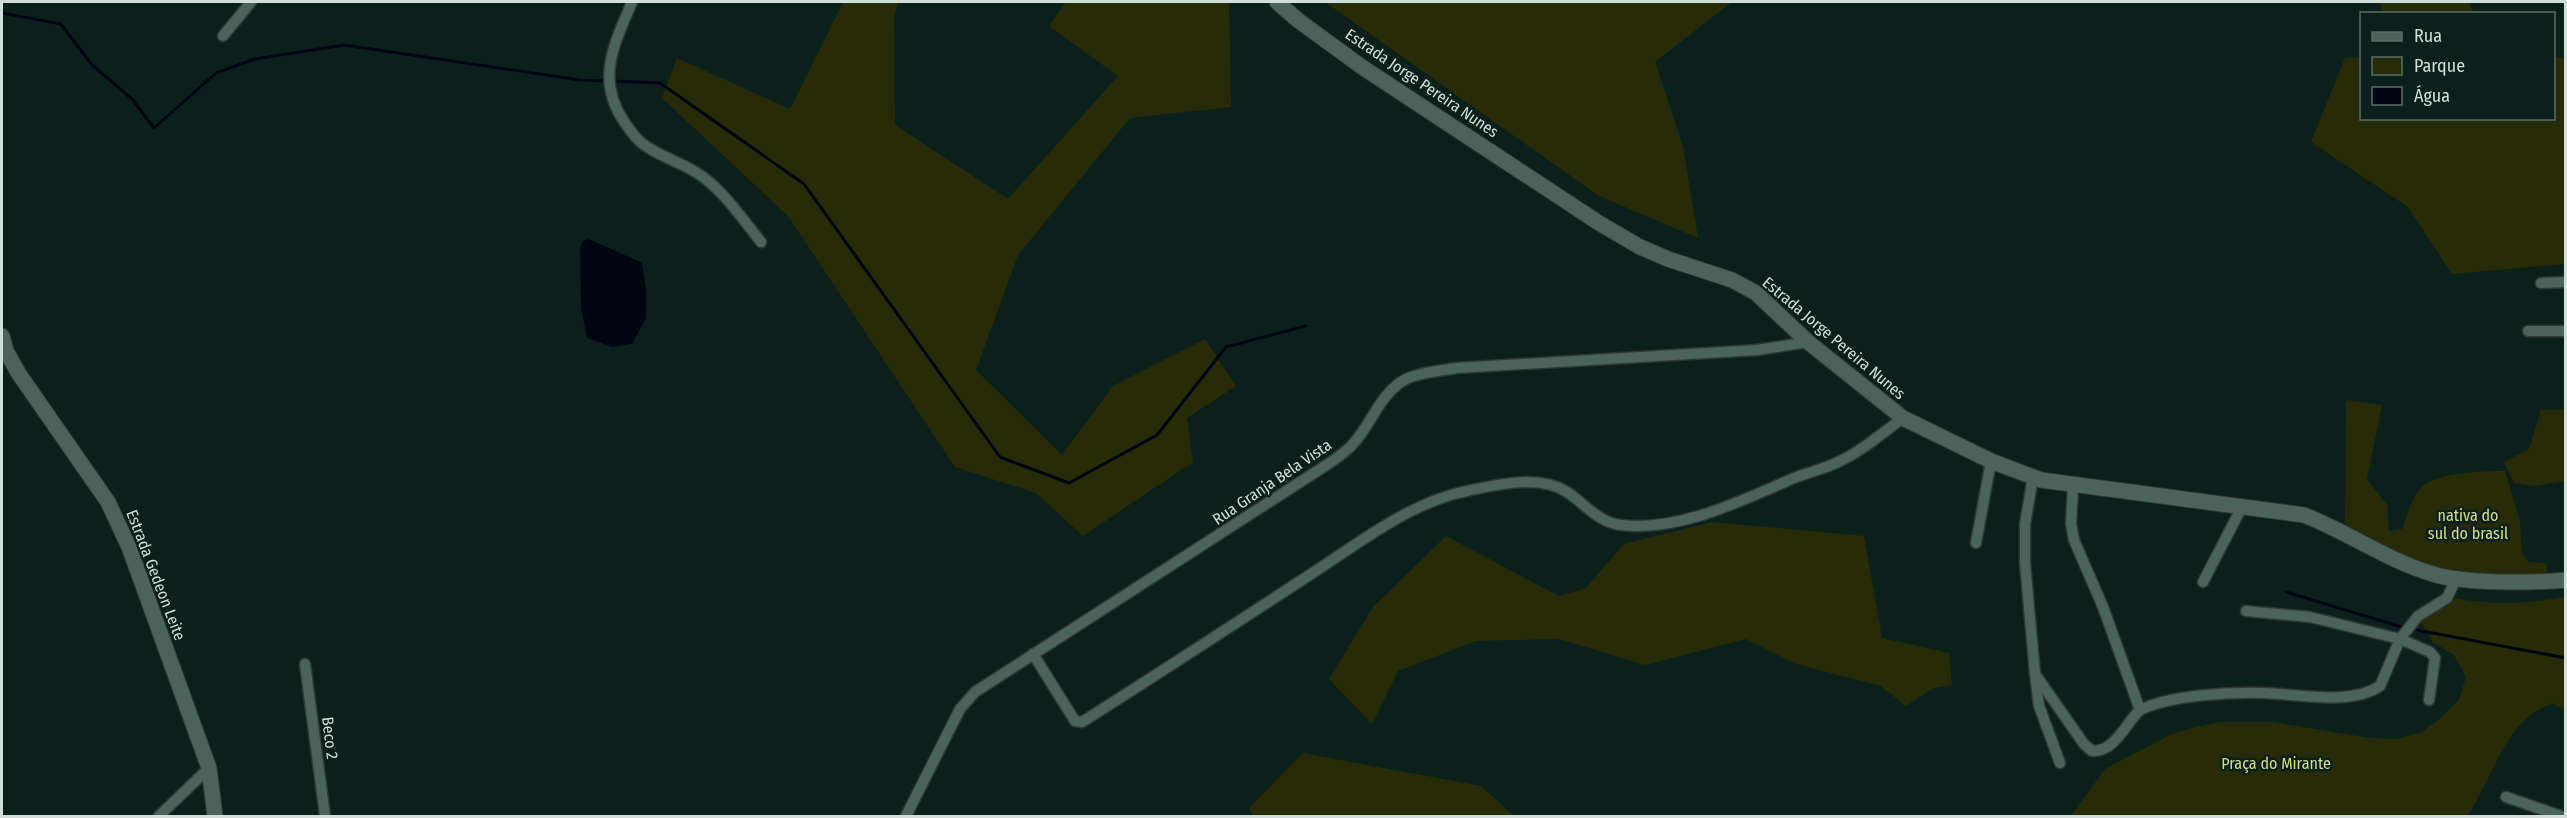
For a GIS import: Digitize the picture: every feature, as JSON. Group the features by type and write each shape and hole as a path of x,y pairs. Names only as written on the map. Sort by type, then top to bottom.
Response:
{"street":[{"path":"223,36 251,2"},
{"path":"632,2 617,37 608,76 611,99 632,133 643,144 687,166 705,178 761,242"},
{"name":"Estrada Jorge Pereira Nunes","path":"1277,2 1362,67 1599,223 1640,247 1668,259 1732,280 1756,293 1808,342 1904,418 1991,461 2033,477 2073,486 2152,493 2304,515 2326,523 2366,545 2432,574 2456,579 2546,582 2565,580"},
{"path":"2541,283 2565,282"},
{"path":"2528,331 2565,331"},
{"name":"Estrada Gedeon Leite","path":"2,336 6,351 19,375 108,502 129,547 208,768 215,816"},
{"name":"Rua Granja Bela Vista","path":"906,816 965,701 975,692 1336,458 1354,443 1376,409 1394,387 1407,379 1425,373 1456,368 1757,350 1808,342"},
{"path":"1033,654 1075,721 1082,722 1363,540 1424,504 1456,494 1509,484 1545,484 1558,487 1568,493 1603,521 1621,525 1671,522 1725,508 1797,477 1839,462 1904,418"},
{"path":"1976,543 1991,461"},
{"path":"2033,477 2025,524 2025,563 2035,675 2039,706 2060,764"},
{"path":"2073,486 2071,524 2073,540 2103,608 2140,710"},
{"path":"2203,582 2242,507"},
{"path":"2035,675 2084,744 2092,751 2101,752 2110,746 2140,710 2173,700 2261,693 2321,697 2371,693 2380,686 2400,639 2418,616 2447,598 2456,579"},
{"path":"2246,611 2310,617 2400,639 2430,652 2435,658 2429,700"},
{"name":"Beco 2","path":"305,664 325,816"},
{"path":"159,816 208,768"},
{"path":"2506,796 2562,816"}],"green space":[{"path":"843,2 898,2 894,17 895,125 1008,199 1118,76 1049,26 1066,2 1229,2 1231,107 1130,118 1018,255 976,370 1062,455 1113,386 1205,339 1236,386 1187,418 1193,462 1083,536 1036,493 955,467 788,216 662,98 677,58 790,109"},
{"path":"1325,2 1732,2 1655,62 1683,147 1698,238 1599,196"},
{"path":"2380,2 2469,2 2473,12 2382,12"},
{"path":"2555,56 2565,59 2565,264 2452,274 2408,207 2311,142 2345,58 2360,57 2360,120 2555,120"},
{"name":"nativa do sul do brasil","path":"2346,400 2382,405 2367,479 2387,505 2389,531 2402,529 2419,490 2435,479 2485,471 2505,471 2520,521 2522,552 2528,562 2546,563 2548,578 2480,576 2410,564 2345,529"},
{"path":"2565,409 2565,481 2534,486 2514,483 2504,462 2529,449 2541,410"},
{"path":"1712,522 1864,536 1882,638 1949,653 1952,685 1934,688 1906,706 1881,686 1796,664 1746,639 1645,665 1559,639 1476,641 1398,671 1372,724 1329,679 1373,607 1446,536 1559,596 1586,588 1624,544"},
{"name":"Praça do Mirante","path":"2446,596 2506,603 2565,597 2565,710 2552,703 2533,713 2518,727 2509,739 2467,816 2071,816 2105,769 2172,734 2195,727 2221,722 2273,722 2370,738 2395,739 2420,733 2441,718 2459,700 2466,677 2454,655 2433,642 2420,621"},
{"path":"1303,753 1481,786 1514,816 1253,816 1249,808"}],"water":[{"path":"589,239 642,263 646,289 646,318 632,344 612,347 587,338 581,308 580,249 583,241"}],"waterway":[{"path":"2,13 61,24 92,65 132,99 154,128 216,73 255,59 344,45 580,80 606,81"},
{"path":"613,81 660,83 804,184 1000,457 1069,483 1157,435 1226,347 1306,326"},
{"path":"2286,592 2405,628"},
{"path":"2411,629 2566,658"}]}
